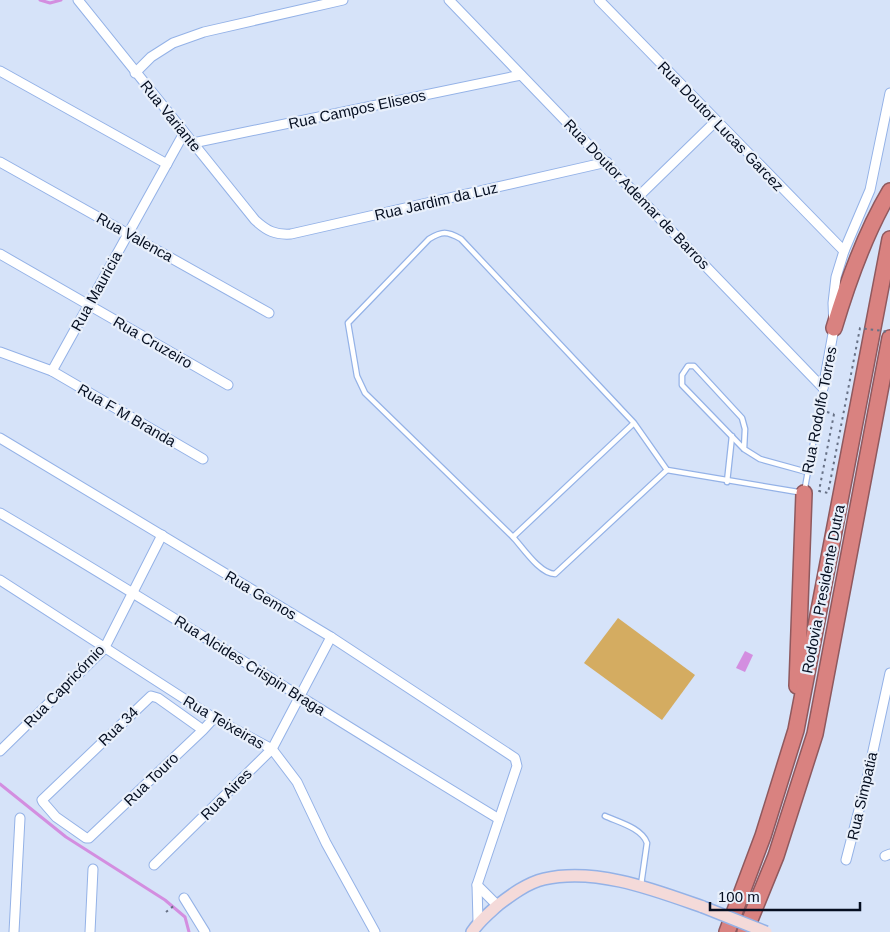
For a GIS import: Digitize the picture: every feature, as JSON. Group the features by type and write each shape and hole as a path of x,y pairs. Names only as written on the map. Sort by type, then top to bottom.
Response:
{"highway":[{"path":"834,328 848,283 879,211 890,191"},
{"name":"Rodovia Presidente Dutra","path":"727,930 763,836 796,730 890,239"},
{"name":"Rodovia Presidente Dutra","path":"745,932 776,856 815,734 890,338"},
{"path":"877,407 890,364"},
{"path":"796,730 804,493"}],"main road":[{"path":"472,932 478,922 512,894 543,880 578,876 641,885 766,932"}],"street":[{"name":"Rua Variante","path":"78,0 255,220 266,230"},
{"path":"135,73 151,57 180,40 204,32 343,0"},
{"name":"Rua Doutor Ademar de Barros","path":"450,0 823,388"},
{"name":"Rua Doutor Lucas Garcez","path":"598,0 715,122 844,251"},
{"path":"0,71 167,164"},
{"name":"Rua Campos Eliseos","path":"193,143 521,75"},
{"name":"Rua Rodolfo Torres","path":"823,388 834,328 832,303 844,251 870,190 890,93"},
{"path":"639,196 715,122"},
{"name":"Rua Mauricia","path":"52,371 184,133"},
{"name":"Rua Valenca","path":"0,162 269,313"},
{"name":"Rua Jardim da Luz","path":"266,230 278,235 291,234 607,162"},
{"name":"Rua Cruzeiro","path":"0,254 228,385"},
{"name":"Rua F M Branda","path":"0,352 52,371 203,460"},
{"name":"Rua Gemos","path":"0,438 331,637 517,760 517,766 499,819"},
{"name":"Rua Alcides Crispin Braga","path":"0,513 132,591 499,819"},
{"name":"Rua Capricórnio","path":"0,752 104,649 132,591 162,536"},
{"name":"Rua Teixeiras","path":"0,580 104,649 214,718 272,749 297,782 326,843 375,932"},
{"name":"Rua Aires","path":"154,865 272,749 331,637"},
{"name":"Rua Simpatia","path":"846,860 860,809 890,673"},
{"name":"Rua 34","path":"87,839 56,817 42,801 151,696 158,698 203,730"},
{"name":"Rua Touro","path":"87,839 214,718"},
{"path":"14,932 20,818"},
{"path":"478,922 477,885 499,819"},
{"path":"90,932 92,869"},
{"path":"477,885 498,906"},
{"path":"184,898 204,932"}],"lane":[{"path":"667,470 556,574 550,574 365,392 357,376 348,323 429,238 440,232 449,232 461,239 634,423 667,470 728,482 804,493"},
{"path":"744,449 745,428 742,418 694,366 688,366 682,375 682,385 744,449 760,459 807,472"},
{"name":"Rua Rodolfo Torres","path":"804,493 823,388"},
{"path":"513,538 634,423"},
{"path":"728,482 732,436"},
{"path":"605,816 640,832 645,838 647,843 641,885"}],"path":[{"path":"820,410 834,414 819,491 828,493 860,328 890,332"},
{"path":"166,912 184,898"}],"shaded area":[{"path":"618,618 695,675 662,720 584,663"},
{"path":"745,651 753,655 745,672 736,668"}],"waterway":[{"path":"40,0 50,3 61,0"},
{"path":"0,784 66,837 165,900 185,917 189,932"}]}
